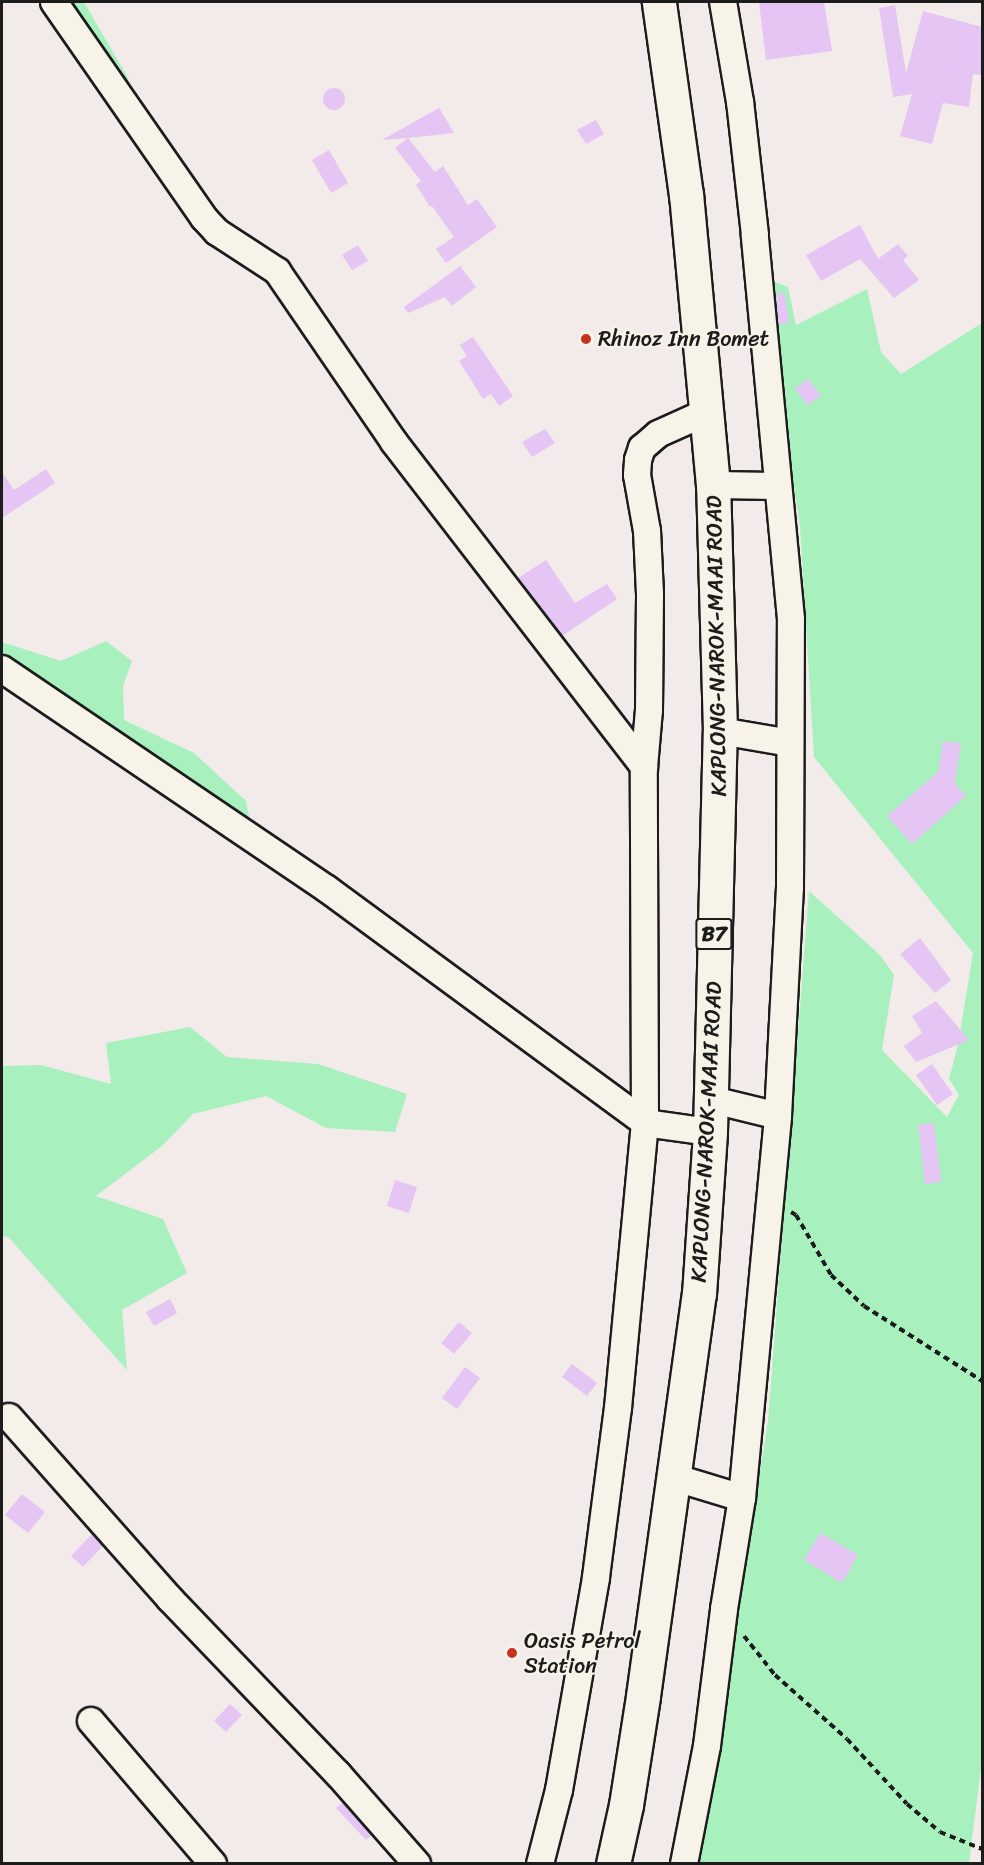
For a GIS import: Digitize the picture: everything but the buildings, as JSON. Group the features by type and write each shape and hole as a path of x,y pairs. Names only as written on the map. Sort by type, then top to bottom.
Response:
{"highway":[{"name":"KAPLONG-NAROK-MAAI ROAD","path":"613,1863 626,1805 699,1294 710,1132 709,1099 720,731 713,485 686,195 659,2"}],"street":[{"path":"54,2 204,218 217,232 277,271 394,442 644,767"},
{"path":"684,1863 707,1746 724,1609 742,1498 778,1116 790,887 791,619 755,235 740,102 723,2"},
{"path":"540,1863 559,1790 596,1577 618,1408 645,1123 644,767 649,710 650,594 647,531 638,475 638,460 642,448 658,434 705,413"},
{"path":"713,485 778,486"},
{"path":"2,669 327,889 645,1123 710,1132"},
{"path":"720,731 790,743"},
{"path":"709,1099 778,1116"},
{"path":"9,1417 170,1599 338,1774 417,1863"},
{"path":"673,1477 742,1498"},
{"path":"91,1721 213,1863"}],"path":[{"path":"769,1200 796,1215 831,1275 864,1306 982,1382"},
{"path":"724,1609 775,1675 847,1739 907,1804 940,1832 982,1849"}],"green space":[{"path":"59,2 84,2 128,78 140,120"},
{"path":"773,281 788,287 796,325 867,289 881,352 901,374 982,323 982,1761 969,1863 698,1864 768,1421 809,891 880,955 894,975 882,1050 947,1117 959,1095 949,1079 958,1045 973,953 814,757 800,527 766,295"},
{"path":"106,641 132,661 123,686 124,720 194,753 246,801 251,827 2,662 2,642 61,661"},
{"path":"190,1027 227,1057 318,1064 407,1094 395,1132 326,1128 266,1096 193,1114 162,1146 96,1196 163,1219 187,1273 122,1310 127,1370 9,1238 2,1235 2,1066 41,1065 111,1084 106,1043"}],"place":[{"name":"Rhinoz Inn Bomet","path":"586,339"},
{"name":"Oasis Petrol Station","path":"512,1653"}]}
